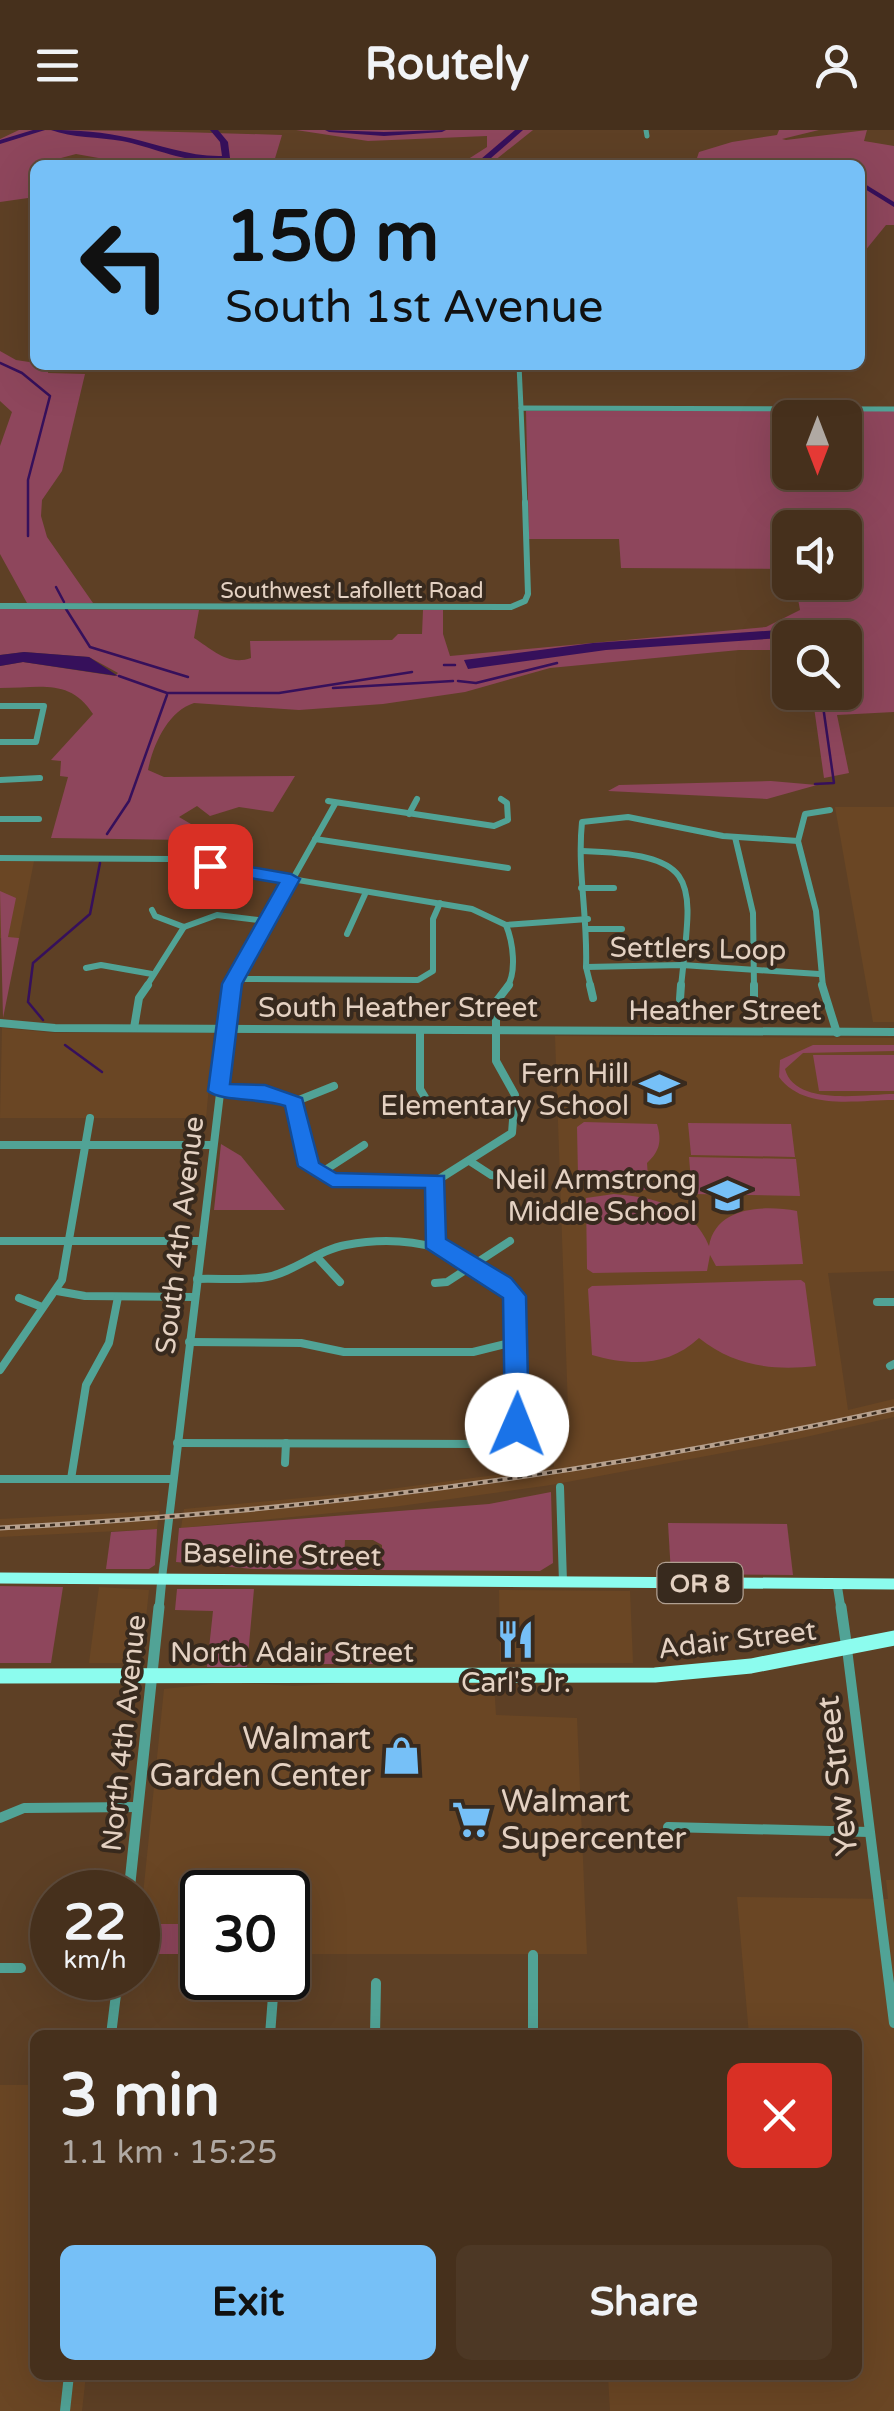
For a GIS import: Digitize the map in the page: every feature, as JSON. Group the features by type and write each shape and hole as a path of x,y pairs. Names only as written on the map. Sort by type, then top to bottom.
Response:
{"highway":[{"name":"Baseline Street","path":"0,1578 563,1582"},
{"name":"OR 8","path":"563,1582 894,1584"},
{"name":"Adair Street","path":"585,1677 720,1670 894,1638"},
{"name":"North Adair Street","path":"0,1676 585,1677"}],"street":[{"name":"Southwest Lafollett Road","path":"0,606 495,608 521,604 528,594 520,370"},
{"path":"521,408 894,409"},
{"path":"0,706 44,706 36,742 0,742"},
{"path":"0,780 40,778"},
{"path":"417,799 409,814 481,826 507,824 508,803 501,799"},
{"name":"South 4th Avenue","path":"162,1578 234,979 332,802 409,814"},
{"path":"830,810 805,814 798,841 816,911 819,974 836,1033"},
{"name":"Settlers Loop","path":"798,841 735,837 653,821 590,817 579,827 582,851 578,865 588,918 586,967 682,965 819,974"},
{"path":"0,819 39,819"},
{"path":"210,866 228,842 243,831"},
{"path":"735,837 754,913 754,999"},
{"path":"314,839 508,868"},
{"path":"582,851 653,856 675,869 688,912 680,998"},
{"path":"0,858 160,858 440,903 490,914 506,925 511,936 512,981 496,1002 496,1061 515,1095 515,1124 507,1140 436,1181 346,1182 319,1174 309,1166 294,1102"},
{"path":"581,888 614,888"},
{"path":"346,934 366,892"},
{"path":"234,979 282,982 425,978 433,971 433,919 440,903"},
{"path":"152,910 154,916 184,928"},
{"path":"134,1028 138,998 184,928 216,915 266,921"},
{"path":"506,925 588,918"},
{"path":"587,929 622,929"},
{"path":"86,968 101,965 152,974"},
{"path":"586,967 593,998"},
{"name":"South Heather Street","path":"0,1023 134,1028 556,1030"},
{"path":"420,1030 420,1089 426,1098"},
{"name":"Heather Street","path":"556,1030 894,1032"},
{"path":"218,1091 265,1092 294,1102 334,1086"},
{"path":"0,1370 42,1307 57,1292 90,1118"},
{"path":"0,1145 212,1145"},
{"path":"319,1174 364,1145"},
{"path":"471,1162 491,1175 505,1177"},
{"path":"434,1242 436,1181"},
{"path":"0,1241 201,1242"},
{"path":"434,1283 447,1282 510,1241"},
{"path":"177,1442 482,1444 501,1440 517,1425 515,1296 434,1242 360,1242 268,1277 197,1279"},
{"path":"316,1256 340,1282"},
{"path":"57,1292 194,1297"},
{"path":"71,1479 86,1385 109,1343 118,1296"},
{"path":"19,1298 42,1307"},
{"path":"877,1302 894,1302"},
{"path":"189,1342 301,1342 344,1352 473,1352 518,1342"},
{"path":"285,1463 286,1443"},
{"path":"0,1478 173,1479"},
{"path":"560,1488 563,1582"},
{"name":"North 4th Avenue","path":"131,1870 162,1578"},
{"name":"Yew Street","path":"838,1584 894,2022"},
{"path":"0,1818 24,1808 138,1807"},
{"path":"668,1827 868,1832"},
{"path":"533,1956 533,2030"},
{"path":"0,1968 21,1968"},
{"path":"375,2030 376,1982"},
{"path":"112,2030 115,2000"},
{"path":"270,2030 273,2000"},
{"path":"65,2411 68,2380"}],"shaded area":[{"path":"19,130 282,135 274,160 110,160 76,154 54,160 30,160 30,198 0,202 0,139"},
{"path":"296,130 533,130 495,160 467,160 487,147 487,136 368,141"},
{"path":"779,130 819,130 782,139 786,140 867,130 864,141 894,146 894,225 886,225 865,251 865,160 697,158 699,152 732,142 777,135"},
{"path":"0,351 30,362 30,370 85,374 62,471 42,500 41,516 47,537 93,603 27,603 0,554 0,446 12,412 0,401"},
{"path":"526,411 772,411 772,490 862,490 862,411 894,411 894,712 837,715 849,773 824,778 814,710 862,710 862,620 780,620 800,610 798,600 862,600 862,510 772,510 772,569 621,568 619,539 529,539"},
{"path":"0,609 199,610 194,638 221,656 235,660 251,658 250,641 392,640 398,634 422,634 423,610 443,610 443,634 450,656 772,624 772,650 550,668 465,692 383,704 299,710 194,703 169,721 148,770 164,777 295,776 273,812 239,807 210,816 197,806 179,817 196,827 186,840 51,838 68,777 60,776 61,761 51,760 93,714 64,690 0,688 0,666 23,662 115,676 118,673 89,657 24,652 0,655"},
{"path":"772,630 772,639 606,650 468,669 464,660 593,643"},
{"path":"24,652 89,657 118,676 23,662 0,666 0,655"},
{"path":"771,781 817,785 767,799 608,791 619,785"},
{"path":"835,807 894,807 894,1022 873,1022"},
{"path":"0,861 34,861 19,938 0,938"},
{"path":"0,891 16,898 8,937 19,938 3,1018"},
{"path":"2,1028 55,1033 214,1033 206,1118 0,1118"},
{"name":"Neil Armstrong Middle School","path":"555,1036 894,1038 894,1271 828,1273 848,1410 894,1399 894,1417 551,1485 393,1507 181,1528 184,1509 375,1491 554,1467 553,1408 568,1408"},
{"path":"813,1045 894,1045 894,1051 803,1053 785,1069 791,1081 816,1094 894,1094 894,1100 832,1101 802,1095 790,1088 779,1077 780,1060"},
{"path":"813,1055 894,1055 894,1091 819,1091"},
{"path":"584,1122 657,1124 659,1145 647,1163 649,1190 595,1189 594,1178 578,1176 577,1127"},
{"path":"688,1123 791,1124 795,1157 691,1155"},
{"path":"221,1144 241,1156 285,1210 214,1210"},
{"path":"689,1157 796,1159 800,1196 692,1194"},
{"path":"614,1194 670,1206 693,1221 709,1246 721,1223 743,1211 797,1211 803,1264 716,1266 710,1255 707,1271 593,1273 587,1269 586,1198"},
{"path":"801,1280 805,1283 816,1366 784,1368 754,1364 726,1355 699,1338 675,1354 648,1362 592,1355 588,1289 592,1286"},
{"path":"551,1492 553,1563 540,1571 373,1570 382,1560 382,1545 373,1540 345,1540 344,1560 365,1560 357,1570 253,1569 176,1562 179,1528 489,1504"},
{"path":"159,1511 157,1529 0,1537 0,1519"},
{"path":"668,1523 787,1524 793,1575 671,1574"},
{"path":"157,1529 155,1565 149,1569 106,1569 111,1532"},
{"path":"0,1586 63,1587 51,1663 0,1663"},
{"path":"99,1587 149,1590 141,1663 89,1663"},
{"path":"177,1589 254,1589 247,1667 207,1667 213,1611 175,1610"},
{"path":"499,1590 630,1591 633,1663 500,1664"},
{"path":"300,1651 408,1652 408,1664 300,1664"},
{"path":"382,1681 494,1682 496,1715 577,1718 587,1954 310,1954 310,1870 180,1870 180,1924 160,1924 160,1870 146,1870 164,1689 230,1682 294,1686"},
{"path":"886,1880 894,1880 894,2411 610,2411 608,2380 862,2380 862,2030 749,2030 737,1897 888,1899"},
{"path":"160,1924 180,1924 180,1954 160,1954"},
{"path":"0,2085 30,2085 30,2380 85,2380 82,2411 0,2411"}],"waterway":[{"path":"0,142 41,130"},
{"path":"55,130 124,139 203,159 226,158 224,142 214,130"},
{"path":"329,130 384,134 442,130"},
{"path":"484,160 519,130"},
{"path":"865,186 894,205"},
{"path":"0,363 22,373 50,396 28,480 28,536"},
{"path":"56,587 64,602"},
{"path":"66,609 90,647 188,677"},
{"path":"458,681 476,683 557,663"},
{"path":"444,665 455,665"},
{"path":"119,676 167,693 279,693 412,672"},
{"path":"333,688 453,681"},
{"path":"107,834 129,801 167,695"},
{"path":"815,784 834,783 824,710"},
{"path":"43,1020 28,1002 33,963 90,914 100,863"},
{"path":"65,1045 102,1072"}],"railway":[{"path":"0,1528 225,1512 449,1487 672,1453 894,1409"}],"place":[{"name":"Fern Hill Elementary School","path":"659,1089"},
{"name":"Neil Armstrong Middle School","path":"727,1195"},
{"name":"Carl's Jr.","path":"516,1640"},
{"name":"Walmart Garden Center","path":"401,1756"},
{"name":"Walmart Supercenter","path":"471,1819"}],"route":[{"path":"210,866 291,879 232,984 218,1091 280,1094 294,1102 300,1112 309,1166 332,1180 436,1181 434,1242 503,1283 515,1296 517,1425"}]}
